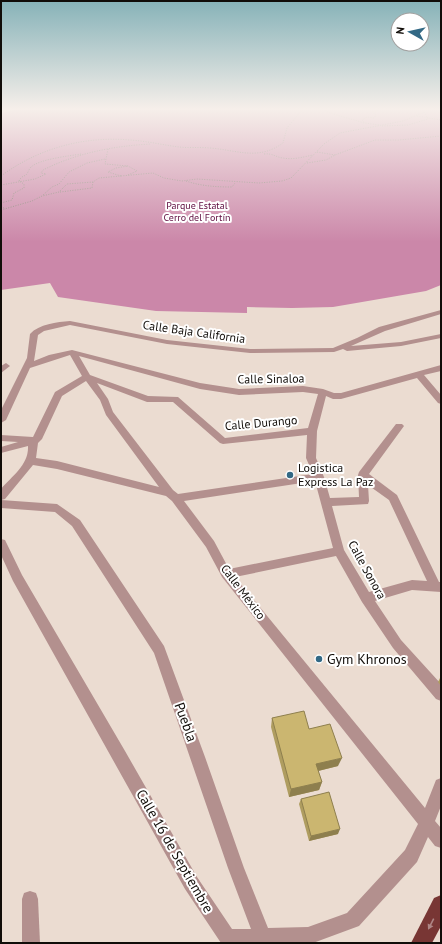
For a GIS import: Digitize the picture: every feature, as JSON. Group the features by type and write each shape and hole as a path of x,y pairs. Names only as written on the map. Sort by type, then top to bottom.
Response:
{"highway":[{"path":"422,943 441,905"}],"street":[{"name":"Calle Baja California","path":"1,420 24,371 29,366 34,334 41,328 59,324 83,325 167,342 250,352 334,350 360,340 382,329 441,312"},
{"path":"334,350 401,344 441,336"},
{"path":"29,366 52,357 72,352"},
{"name":"Calle México","path":"72,352 87,377 104,399 109,413 210,544 226,574 441,840"},
{"name":"Calle Sinaloa","path":"72,352 200,386 239,392 303,389 323,392 333,396 341,396 441,368"},
{"path":"418,374 441,400"},
{"path":"1,450 32,442 39,436 58,394 87,377"},
{"name":"Calle Durango","path":"87,377 147,399 175,399 223,441 312,431"},
{"name":"Calle Sonora","path":"323,392 312,431 311,458 319,477 339,551 366,598 397,644 441,694"},
{"path":"326,502 364,500 363,475 399,426"},
{"path":"1,438 25,439 32,442 34,448 31,461 16,479 6,488 1,496"},
{"path":"31,461 57,465 173,496 319,477"},
{"path":"363,475 393,498 438,587"},
{"name":"Puebla","path":"1,504 57,508 76,523 159,650 236,868 263,937"},
{"name":"Calle 16 de Septiembre","path":"1,543 17,578 195,889 228,938 308,936 352,920 411,856 428,823 441,786"},
{"path":"226,574 339,551"},
{"path":"366,598 412,585 438,587"},
{"path":"30,898 31,943"}],"path":[{"path":"1,176 22,162 40,154"},
{"path":"19,181 20,177 27,174 31,168 48,160 80,154"},
{"path":"1,185 44,176 46,174 41,173 43,170 63,160 87,154"},
{"path":"107,154 105,164 128,166 137,170 124,176 108,172 112,169 128,166"},
{"path":"272,154 283,158 289,157 297,159 314,155"},
{"path":"329,154 335,155"},
{"path":"184,181 197,179 236,182 280,181 291,177 314,155"},
{"path":"307,163 332,159 335,155"},
{"path":"42,196 52,187 59,184 69,172 87,163 106,159"},
{"path":"60,181 67,184 93,182 99,178 154,173 162,177 196,185 232,187 236,182"},
{"path":"1,203 12,200 14,193 24,188 24,184 19,181"},
{"path":"1,210 58,192 92,188 93,182"},
{"path":"58,192 67,184"},
{"path":"1,206 5,209"}],"green space":[{"name":"Parque Estatal Cerro del Fortín","path":"1,154 441,154 441,285 426,291 333,307 247,307 247,313 156,311 58,297 50,283 1,290"}],"building":[{"path":"304,711 309,729 330,724 342,758 316,764 322,782 291,789 272,718"},
{"path":"329,792 340,829 311,836 301,799"}],"place":[{"name":"Logistica Express La Paz","path":"290,475"},
{"name":"Gym Khronos","path":"319,659"}]}
